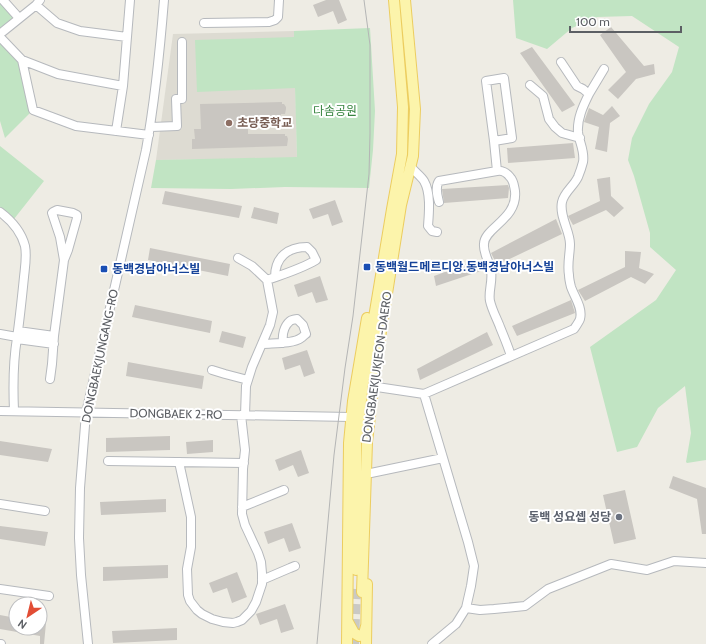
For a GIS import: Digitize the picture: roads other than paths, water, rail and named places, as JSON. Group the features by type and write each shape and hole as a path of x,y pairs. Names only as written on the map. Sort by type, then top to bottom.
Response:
{"main road":[{"name":"DONGBAEKJUKJEON-DAERO","path":"359,591 356,441 363,384 397,207 402,154 403,106 394,0"},
{"name":"DONGBAEKJUKJEON-DAERO","path":"397,207 414,156 415,109 405,0"},
{"path":"366,644 368,530 373,417 380,360 399,264 397,207"},
{"path":"347,644 349,443 351,416 359,360 381,247 397,207"},
{"path":"348,620 354,633 359,636 364,634 366,626"}],"street":[{"path":"3,0 20,18"},
{"path":"116,131 123,86 130,0"},
{"name":"DONGBAEKJUNGANG-RO","path":"88,644 79,538 80,488 86,413 144,164 151,127 164,0"},
{"path":"204,23 269,22 278,17 279,0"},
{"path":"123,86 58,74 22,60 0,36 38,3 57,23 80,31 127,37"},
{"path":"151,127 177,126 176,99 182,99 182,42"},
{"path":"22,60 33,110 76,126 149,135"},
{"path":"561,62 577,86 589,94"},
{"path":"377,387 424,394 574,329 580,319 580,313 578,303 570,285 568,273 570,244 568,232 562,216 562,203 568,190 578,177 583,161 583,149 578,132 578,119 589,94 604,70"},
{"path":"494,141 512,138 504,78 486,81 497,171"},
{"path":"530,85 543,96 549,119 555,127 562,133 580,138"},
{"path":"411,167 424,181 429,208 428,226 432,231 437,232"},
{"path":"438,202 436,191 439,181 501,170 508,174 513,181 515,194 513,206 506,218 487,236 483,244 491,271 492,284 490,300 511,356"},
{"path":"50,379 64,260 60,237 52,213 56,210 77,215 64,260"},
{"path":"0,212 10,220 19,231 25,248 25,264 13,387 14,412"},
{"path":"267,280 306,266 316,260 312,252 307,247 300,247 286,252 279,259 275,271 275,277"},
{"path":"179,462 191,517 191,547 187,569 188,595 190,601 192,606 202,614 218,621 228,623 237,622 242,620 251,611 256,602 262,584 262,573 258,553 245,525 242,514 245,450 243,415 246,386 252,367 270,325 273,312 267,280 252,266 238,258"},
{"path":"0,334 54,340"},
{"path":"263,344 283,343"},
{"path":"212,370 248,380"},
{"path":"424,394 474,566 466,608 456,624 432,644"},
{"name":"DONGBAEK 2-RO","path":"0,411 351,416"},
{"path":"370,473 443,458"},
{"path":"108,461 244,463"},
{"path":"242,507 284,490"},
{"path":"0,504 45,510"},
{"path":"466,608 487,610 525,606 548,589 611,564 647,570 674,561 706,563"},
{"path":"262,580 295,566"},
{"path":"0,589 49,596"}],"tunnel":[{"path":"354,644 356,589"}],"tram line":[{"path":"317,644 334,455 353,316 369,174 370,45 364,0"}],"place":[{"name":"초당중학교","path":"229,123"},
{"name":"동백월드메르디앙.동백경남아너스빌","path":"367,267"},
{"name":"동백경남아너스빌","path":"104,269"},
{"name":"동백 성요셉 성당","path":"619,517"}],"park label":[{"name":"다솜공원","path":"335,111"}]}
